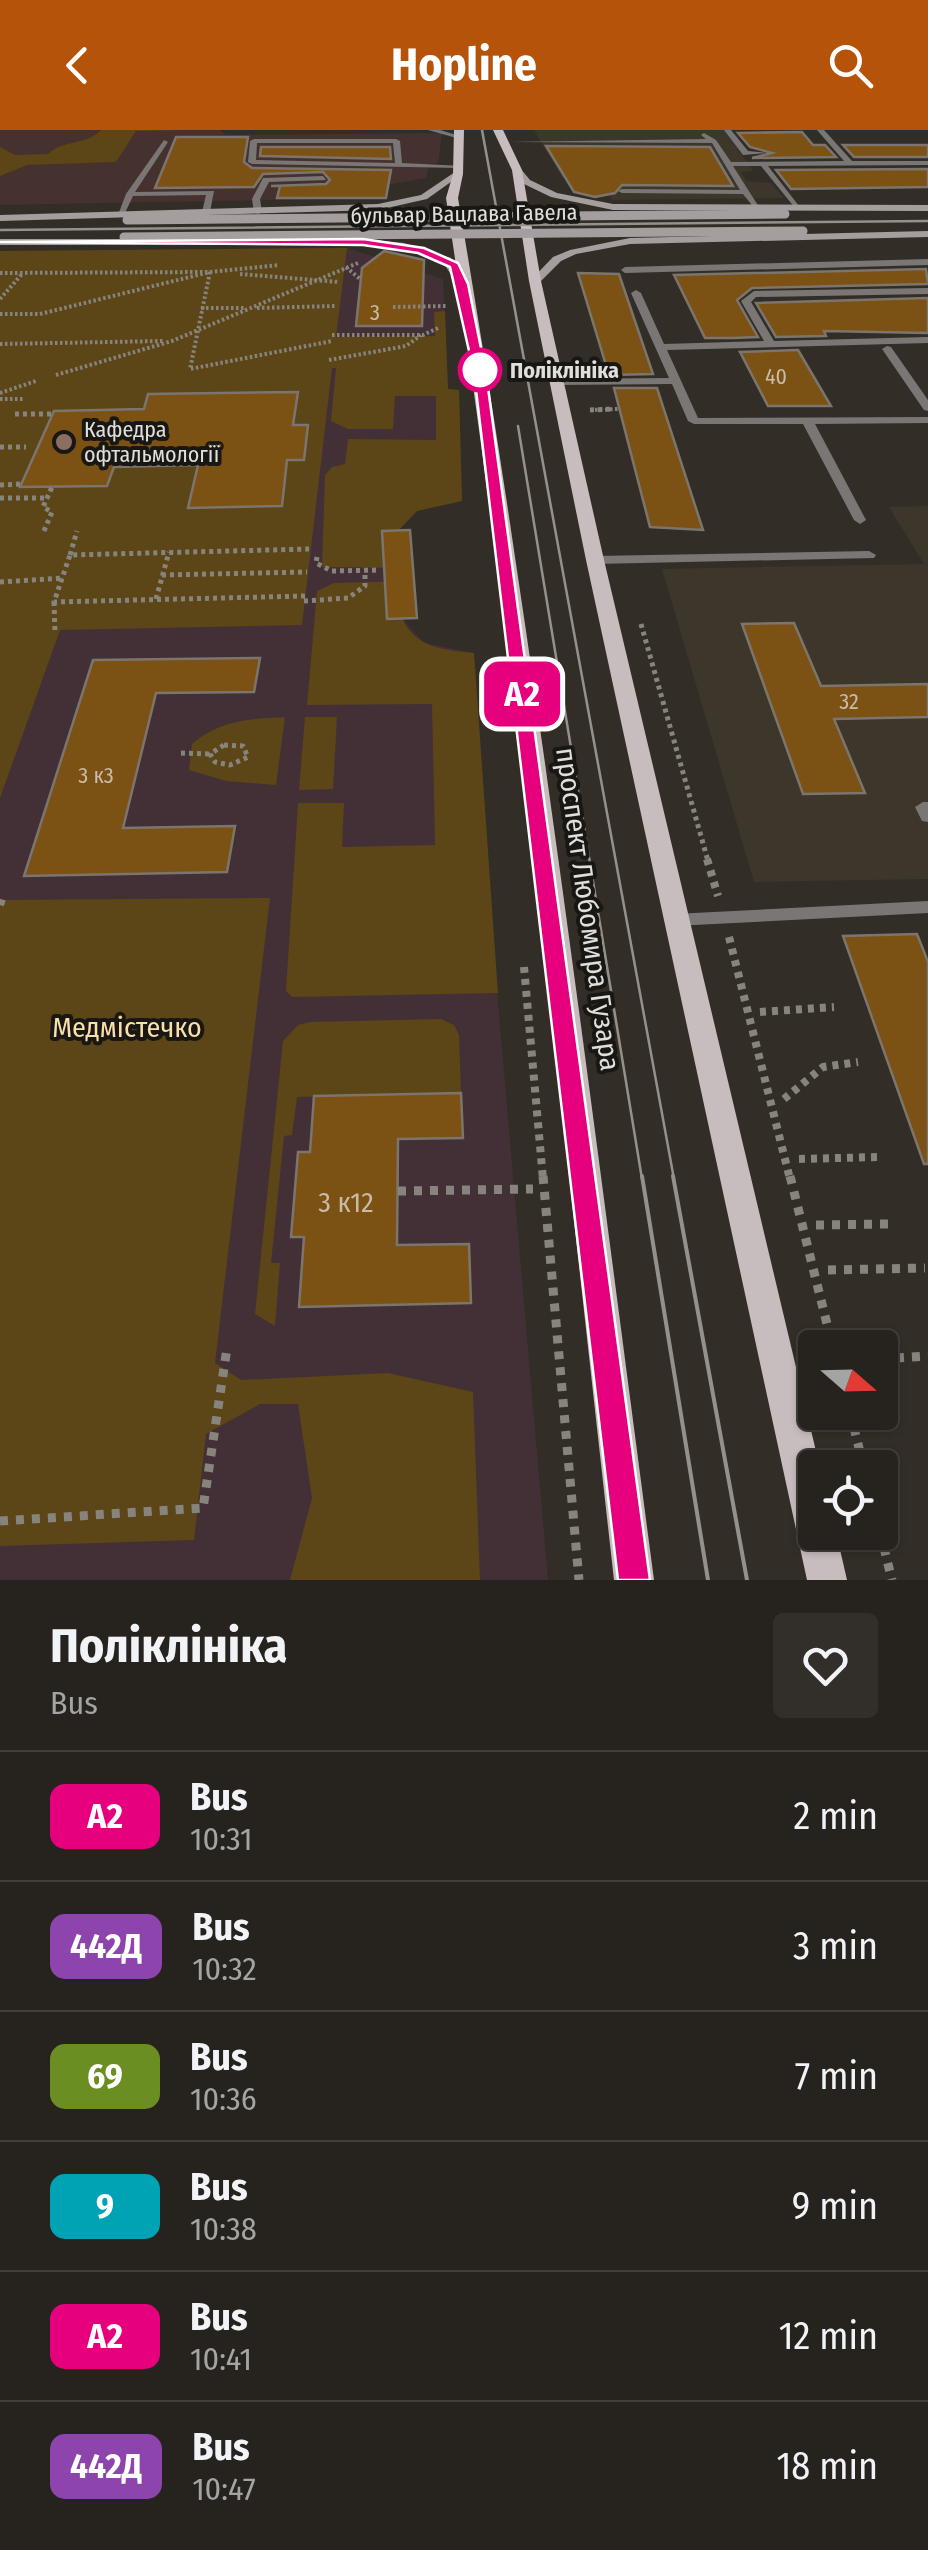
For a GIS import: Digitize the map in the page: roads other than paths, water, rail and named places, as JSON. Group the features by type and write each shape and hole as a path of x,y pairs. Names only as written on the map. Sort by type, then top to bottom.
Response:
{"main road":[{"path":"498,130 517,170 556,382 798,1457"},
{"name":"проспект Любомира Гузара","path":"459,134 452,198 462,284 480,373 634,1580"},
{"path":"124,216 393,204 437,191 458,170"},
{"path":"517,170 542,190 592,204 928,210"},
{"name":"бульвар Вацлава Гавела","path":"0,218 928,210"},
{"name":"бульвар Вацлава Гавела","path":"0,242 124,236 804,230 928,233"},
{"path":"535,281 557,259 573,252 630,241 928,233"},
{"path":"0,242 382,243 448,260 462,284"},
{"path":"820,1550 827,1580"}],"lane":[{"path":"432,130 459,134"},
{"path":"698,130 714,141 755,207"},
{"path":"726,130 746,153 839,152"},
{"path":"820,130 850,163"},
{"path":"399,164 396,140 254,141 252,162 399,164 458,170"},
{"path":"504,142 714,141"},
{"path":"124,216 130,194 164,142"},
{"path":"730,164 928,163"},
{"path":"762,164 794,206"},
{"path":"794,173 928,172"},
{"path":"258,212 256,198 266,180 323,178"},
{"path":"622,191 744,192"},
{"path":"130,194 212,194 206,212"},
{"path":"625,270 928,262"},
{"path":"835,266 856,292"},
{"path":"771,344 748,297 762,293 928,290"},
{"path":"636,293 690,418 697,422 928,420"},
{"path":"660,347 928,340"},
{"path":"887,349 928,408"},
{"path":"556,382 675,381"},
{"path":"808,422 860,520"},
{"path":"595,560 869,555"},
{"path":"928,807 923,807 928,817"},
{"path":"674,920 928,907"}],"tram line":[{"path":"482,130 499,225"},
{"path":"499,225 928,221"},
{"path":"0,230 499,225"},
{"path":"499,225 674,1179"},
{"path":"518,426 642,1179"},
{"path":"642,1176 708,1580"},
{"path":"673,1176 747,1580"}],"place":[{"name":"Поліклініка","path":"480,370"},
{"name":"Кафедра офтальмології","path":"64,442"}],"park label":[{"name":"Медмістечко","path":"127,1027"}]}
